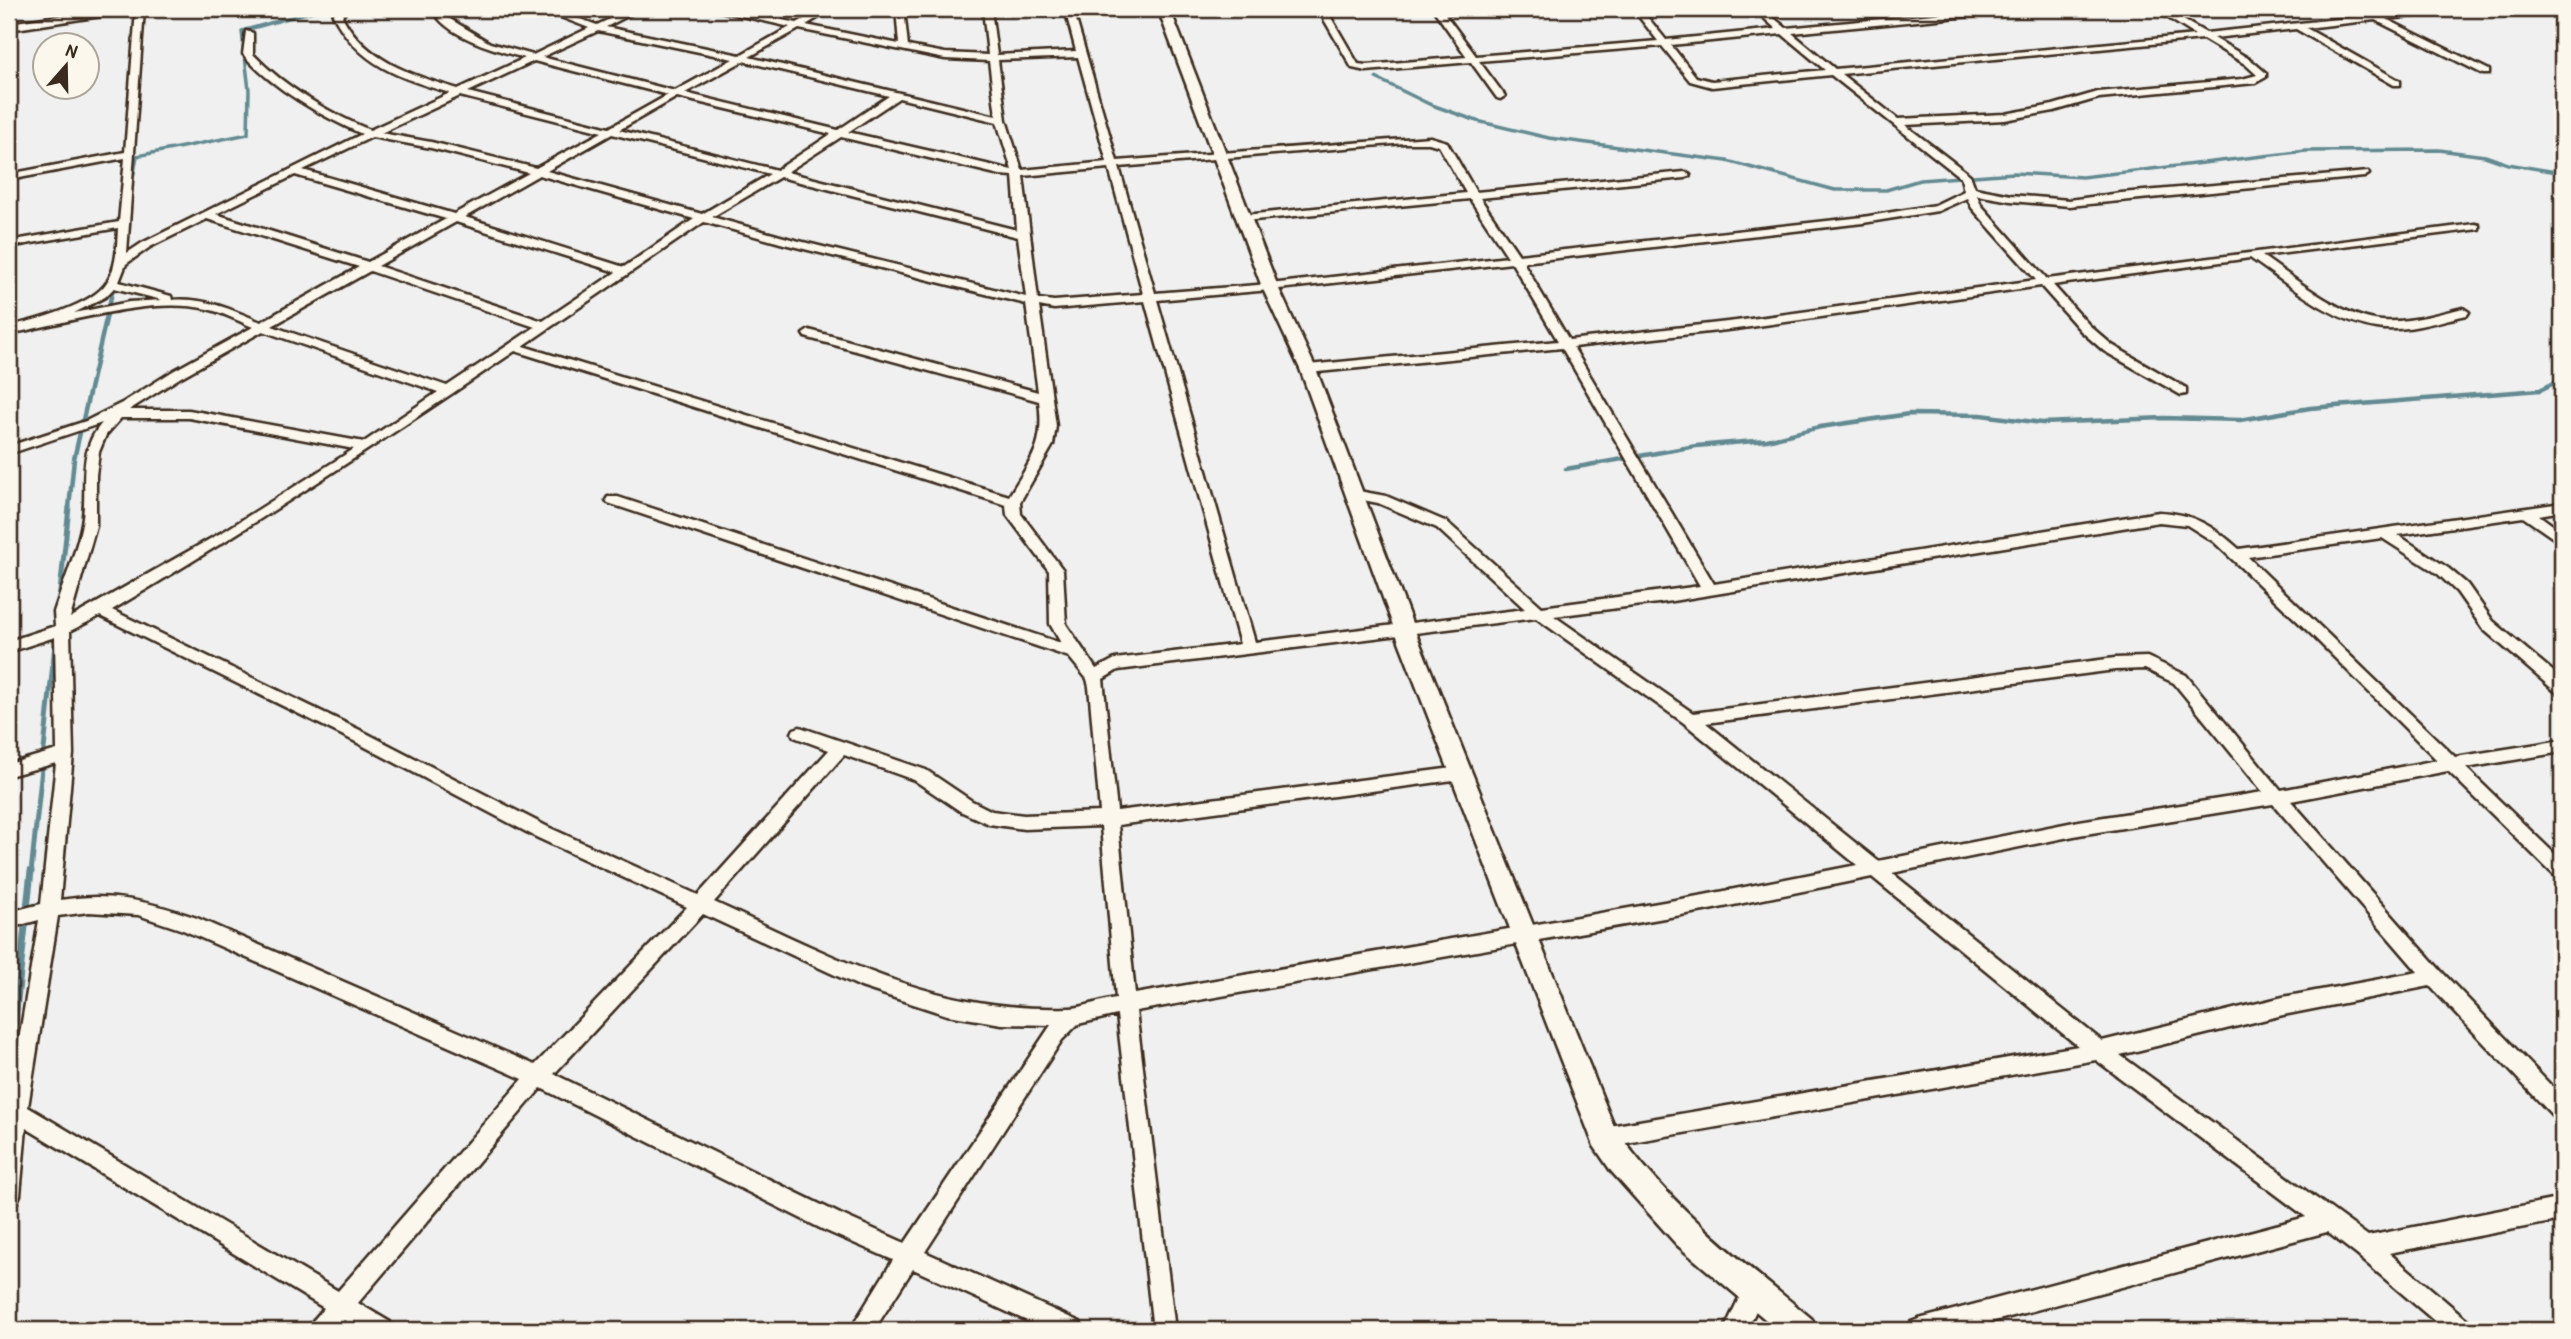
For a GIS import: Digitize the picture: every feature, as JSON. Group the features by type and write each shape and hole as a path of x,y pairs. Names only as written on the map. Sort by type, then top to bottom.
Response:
{"main road":[{"path":"10,27 127,9"},
{"path":"1164,9 1270,287 1308,369 1405,631 1604,1137 1621,1161 1687,1235 1801,1330"}],"street":[{"path":"10,9 10,27"},
{"path":"50,321 79,308 112,285 121,262 140,9"},
{"path":"344,9 337,15 354,44 383,63 417,80 1023,235"},
{"path":"436,9 441,18 487,45 986,169 1018,173 1430,140 1443,144 1472,194 1515,258 1710,590"},
{"path":"544,9 598,28 743,58 1002,120"},
{"path":"121,262 146,245 371,134 637,9"},
{"path":"715,9 945,56 992,58 1080,54"},
{"path":"9,450 68,433 123,410 177,374 828,9"},
{"path":"900,9 904,49"},
{"path":"987,9 1002,120 1018,173 1023,235 1049,426 1046,444 1013,502 1014,515 1056,570 1058,624 1075,653 1094,677 1126,1005 1164,1330"},
{"path":"1069,9 1249,648"},
{"path":"1322,9 1359,68 1415,66 2011,9"},
{"path":"1438,10 1474,9"},
{"path":"1637,9 1693,79 1703,83 2205,36 2453,9"},
{"path":"1758,9 1832,72 1966,177 1969,192 2002,237 2085,328 2108,348 2181,391"},
{"path":"1897,122 2005,117 2054,108 2098,95 2242,82 2255,80 2263,75 2248,62 2158,9"},
{"path":"2361,9 2486,72"},
{"path":"1438,10 1500,96"},
{"path":"2297,26 2397,83"},
{"path":"248,33 248,54 261,68 333,118 371,134 430,145 539,172 703,218 1033,302 1054,304 1270,287 1863,220 1938,208 1969,192 2082,203 2121,196 2364,174"},
{"path":"9,647 61,629 100,610 231,533 366,447 703,218 778,174 899,94"},
{"path":"9,177 129,154"},
{"path":"294,172 457,218 626,271"},
{"path":"1244,218 1685,175"},
{"path":"206,215 369,266 545,326"},
{"path":"9,244 124,224"},
{"path":"1308,369 1736,325 2252,254 2475,227"},
{"path":"2252,254 2306,291 2363,322 2385,325 2463,312"},
{"path":"112,285 212,306 264,327 448,391"},
{"path":"9,330 129,306 187,302"},
{"path":"809,334 1044,398"},
{"path":"515,347 1013,502"},
{"path":"9,1195 13,1113 50,908 65,754 62,612 89,526 89,475 92,452 100,434 123,410 173,412 366,447"},
{"path":"1353,494 1381,499 1442,525 1539,613 1690,719 2099,1051 2365,1247 2462,1330"},
{"path":"613,500 1075,653"},
{"path":"2236,554 2562,507"},
{"path":"2526,512 2562,539"},
{"path":"1094,677 1115,665 1405,631 1710,590 2177,516 2192,520 2215,534 2312,623 2449,764 2562,872"},
{"path":"2385,533 2443,571 2462,588 2488,625 2562,688"},
{"path":"100,610 360,737 542,832 868,981 947,1006 1002,1015 1072,1017 1100,1009 1877,870 2079,828 2277,797 2449,764 2562,746"},
{"path":"1690,719 2115,664 2147,663 2180,679 2277,797 2434,977 2562,1111"},
{"path":"800,733 920,775 966,806 989,817 1024,822 1108,819 1461,774"},
{"path":"320,1330 538,1076 701,904 840,748"},
{"path":"9,770 65,754"},
{"path":"9,920 50,908 115,903 141,908 190,924 538,1076 832,1222 1072,1330"},
{"path":"1604,1137 2099,1051 2283,1006 2434,977"},
{"path":"861,1330 1055,1034 1072,1017"},
{"path":"13,1113 382,1330"},
{"path":"2365,1247 2562,1209"},
{"path":"1919,1330 2330,1222"},
{"path":"1734,1330 1754,1291"}],"waterway":[{"path":"130,195 137,156 248,134 249,90 242,31 320,9"},
{"path":"1376,78 1429,104 1477,121 1549,138 1727,161 1835,190 1886,190 1920,180 2014,173 2082,177 2306,151 2439,150 2485,156 2508,164 2562,173"},
{"path":"69,508 74,459 114,284"},
{"path":"1566,469 1696,446 1767,440 1820,427 1909,414 1981,415 2042,423 2164,418 2240,420 2310,408 2540,390 2562,379"},
{"path":"59,601 69,507"},
{"path":"31,873 56,635"},
{"path":"9,1074 31,871"}]}
